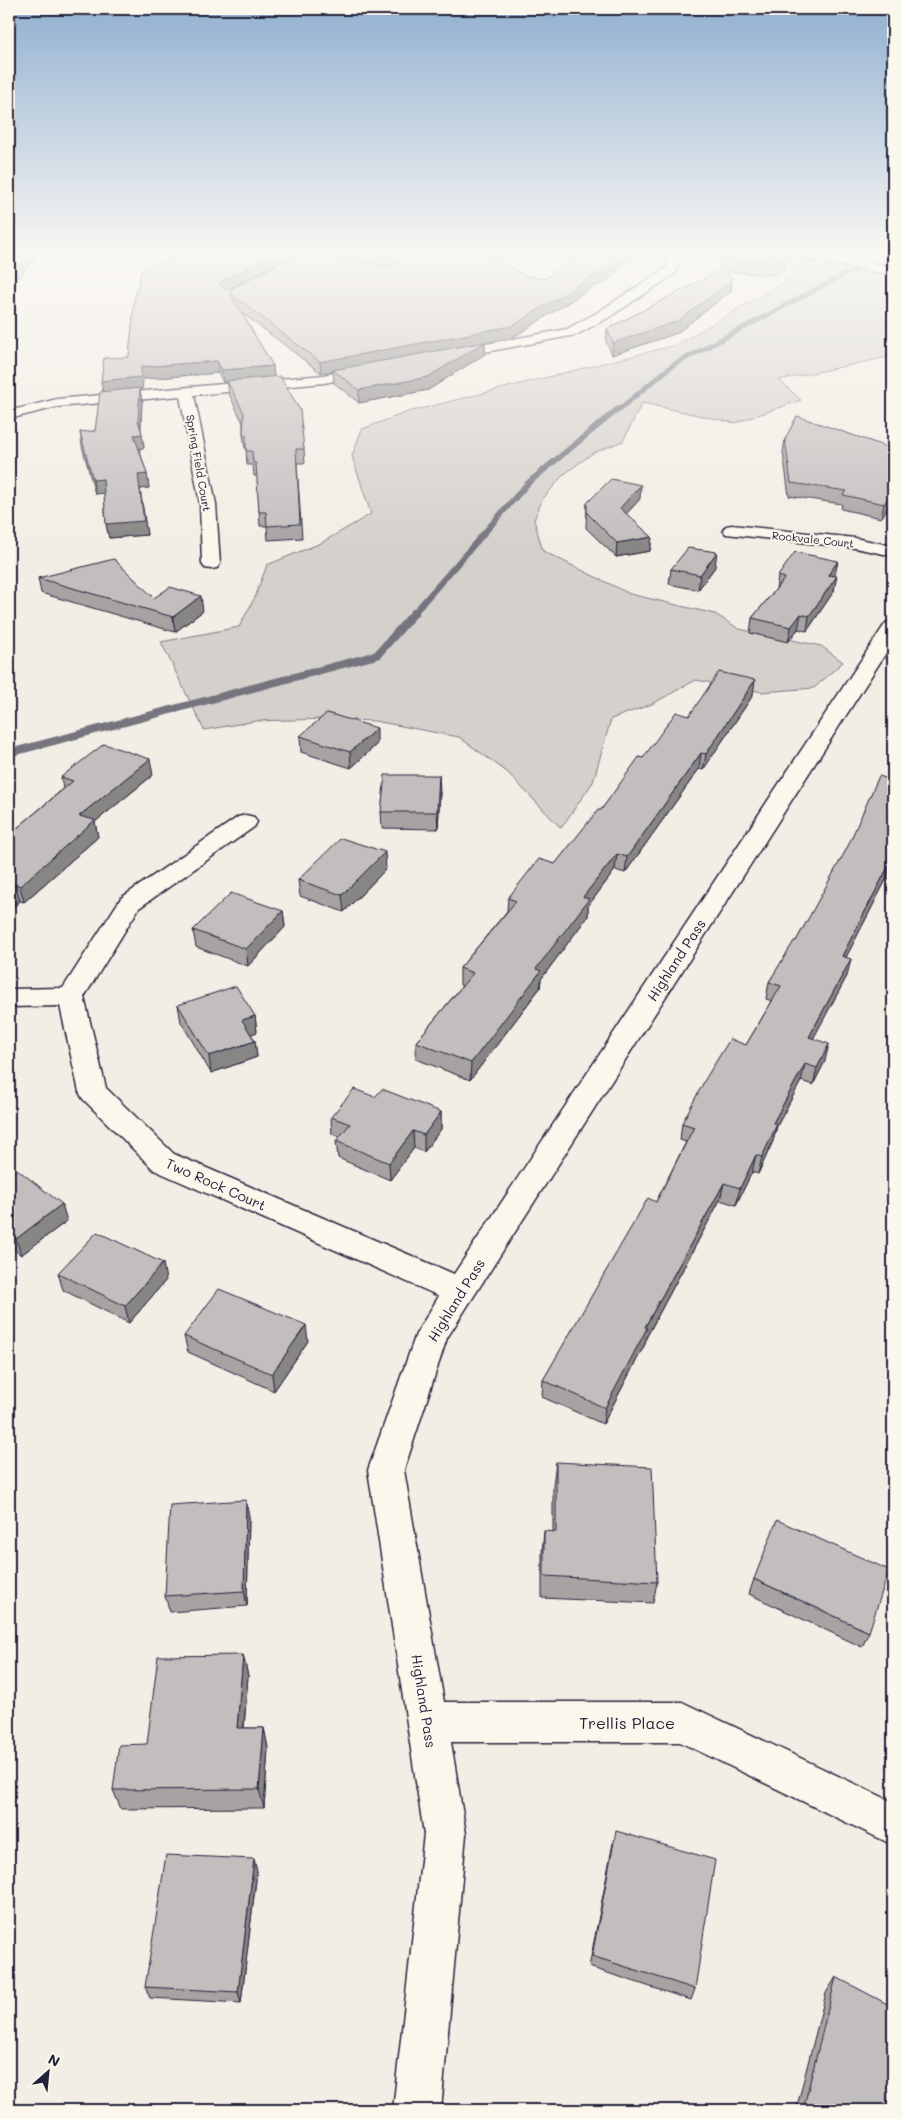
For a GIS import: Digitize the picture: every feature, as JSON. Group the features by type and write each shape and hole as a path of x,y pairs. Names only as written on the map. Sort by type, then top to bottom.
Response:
{"street":[{"path":"438,357 481,349"},
{"path":"9,415 57,403 324,379 381,368"},
{"name":"Spring Field Court","path":"186,391 208,504 211,564"},
{"name":"Rockvale Court","path":"732,530 855,543 893,551"},
{"name":"Highland Pass","path":"417,2110 445,1834 386,1470 432,1334 893,627"},
{"path":"9,998 71,998 130,903 246,822"},
{"name":"Two Rock Court","path":"71,998 93,1092 164,1162 460,1291"},
{"name":"Trellis Place","path":"427,1722 682,1722 893,1824"}],"shaded area":[{"path":"660,349 893,349 893,356 779,380 801,400 735,423 642,403 623,441 593,453 563,475 542,500 534,520 543,551 630,594 715,614 739,629 821,646 843,662 814,688 762,692 696,680 652,704 611,719 593,782 561,828 507,772 459,737 375,721 326,719 256,721 204,730 161,642 239,627 255,597 267,565 321,543 371,514 352,456 362,429 408,412"}],"building":[{"path":"130,349 263,349 273,366 222,370 217,361 141,367 141,377 101,381 104,358 129,357"},
{"path":"303,349 390,349 320,362"},
{"path":"448,349 474,349 428,377 359,390 333,370"},
{"path":"280,376 300,410 304,449 296,449 300,524 267,526 266,512 259,512 256,463 253,463 252,451 246,451 246,435 243,435 244,413 227,381"},
{"path":"140,388 138,420 142,434 134,435 147,474 138,475 144,521 106,524 103,479 93,480 80,432 95,431 100,392"},
{"path":"797,416 893,449 893,492 884,504 843,495 847,491 791,483 785,439"},
{"path":"611,479 641,485 620,508 652,537 617,543 587,513 587,503"},
{"path":"688,548 717,552 700,575 671,569"},
{"path":"795,552 838,561 828,575 837,576 809,616 801,614 791,627 752,618 785,578 778,576"},
{"path":"114,559 154,598 170,587 201,596 173,617 38,578"},
{"path":"719,672 755,680 706,754 701,753 627,857 617,854 583,897 589,899 536,969 541,971 471,1063 416,1042 473,973 460,968 516,901 508,898 539,859 555,864 598,810 601,810 639,757 643,758 676,712 689,716"},
{"path":"327,713 377,728 350,752 300,736"},
{"path":"104,744 150,759 79,816 95,820 20,886 16,884 9,891 9,835 73,781 61,777"},
{"path":"893,770 893,862 891,861 842,956 851,959 809,1037 829,1044 817,1068 805,1064 773,1123 777,1124 762,1157 756,1155 740,1188 724,1183 645,1327 647,1328 605,1408 543,1380 648,1198 656,1202 694,1127 682,1123 706,1078 730,1039 746,1045 781,986 769,982 794,941 796,941 847,848 879,776 889,779"},
{"path":"385,775 439,775 437,812 381,812"},
{"path":"341,838 385,852 342,895 298,880"},
{"path":"231,893 283,911 246,949 193,930"},
{"path":"236,986 255,1016 242,1020 255,1041 209,1056 178,1005"},
{"path":"354,1089 375,1097 382,1089 441,1112 424,1135 413,1131 389,1163 336,1141 350,1124 331,1117"},
{"path":"9,1163 62,1204 16,1239 9,1233"},
{"path":"97,1232 163,1263 125,1306 58,1273"},
{"path":"219,1289 306,1325 272,1374 184,1336"},
{"path":"556,1462 652,1467 657,1582 544,1576 544,1531 556,1532"},
{"path":"246,1500 244,1591 165,1596 170,1505"},
{"path":"777,1520 889,1570 869,1632 754,1579"},
{"path":"243,1655 237,1728 264,1728 259,1789 113,1790 119,1745 147,1744 158,1656"},
{"path":"616,1831 715,1860 695,1989 592,1956"},
{"path":"166,1855 254,1859 238,1992 145,1987"},
{"path":"836,1977 893,2007 893,2110 803,2110"}],"waterway":[{"path":"617,411 673,365 703,349"},
{"path":"414,613 528,483 618,409"},
{"path":"9,753 377,655 415,612"}]}
